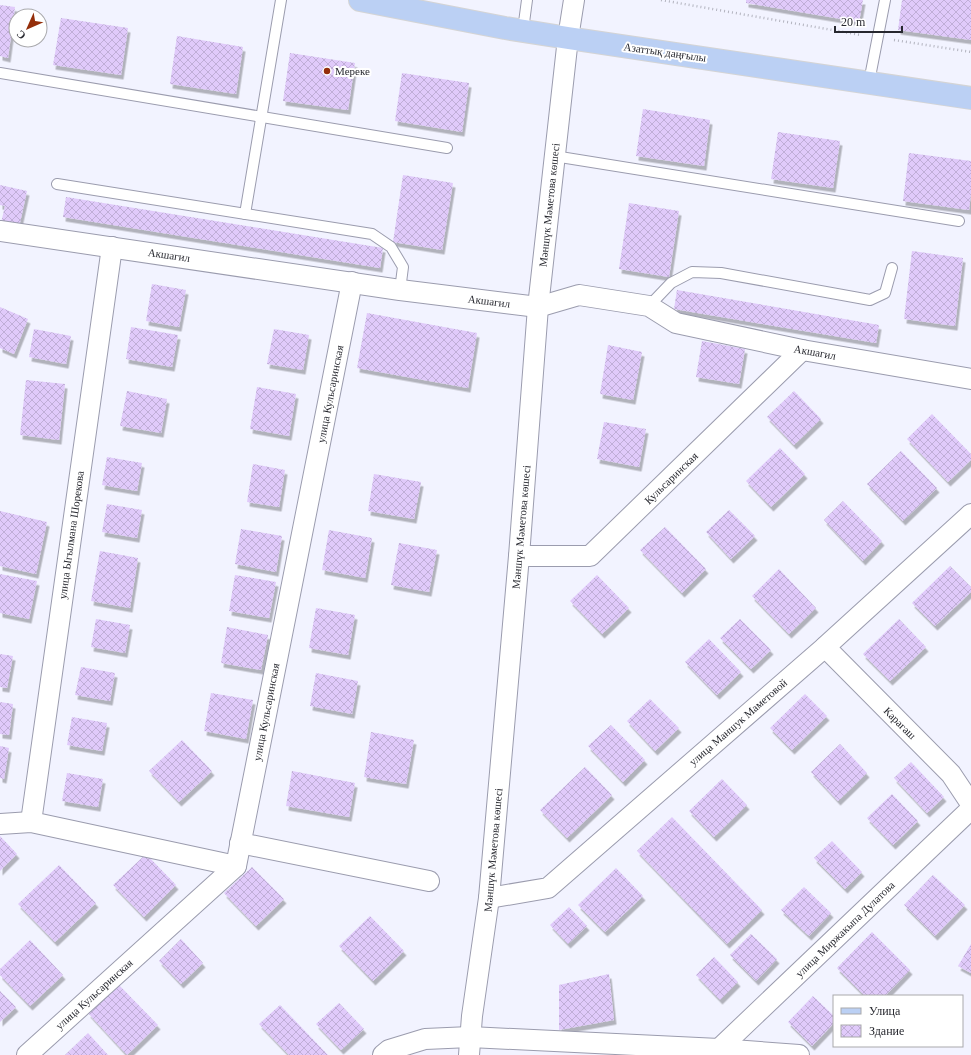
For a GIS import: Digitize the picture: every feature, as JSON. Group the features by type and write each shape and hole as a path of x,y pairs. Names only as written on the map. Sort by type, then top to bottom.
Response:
{"main road":[{"name":"Азаттық даңғылы","path":"360,0 568,38 971,98"}],"street":[{"name":"Мәншүк Мәметова көшесі","path":"469,1046 489,898 519,556 538,307 554,156 574,0"},
{"name":"Акшагил","path":"0,231 400,290 538,307 579,295 649,306 676,323 802,350 971,379"},
{"name":"улица Ыгылмана Шорекова","path":"31,822 112,247"},
{"name":"улица Кульсаринская","path":"27,1055 236,866 352,282"},
{"name":"Кульсаринская","path":"519,556 590,556 802,350"},
{"name":"улица Маншук Маметовой","path":"489,898 548,888 825,647 971,514"},
{"name":"Карагаш","path":"825,647 951,774 971,804"},
{"name":"улица Миржакыпа Дулатова","path":"719,1049 971,808"},
{"path":"0,824 31,822 236,866"},
{"path":"240,843 429,881"},
{"path":"383,1055 389,1050 426,1039 469,1046 719,1049 799,1055"}],"lane":[{"path":"245,214 281,0"},
{"path":"523,30 527,0"},
{"path":"869,82 885,0"},
{"path":"0,73 447,148"},
{"path":"554,156 959,221"},
{"path":"57,184 372,234 391,247 404,267 400,290"},
{"path":"649,306 671,283 692,272 721,273 870,300 885,293 892,268"}],"path":[{"path":"661,0 878,38 971,52"}],"building":[{"path":"746,0 863,0 859,22 746,3"},
{"path":"902,0 971,0 971,40 898,30"},
{"path":"0,5 15,7 8,8 8,48 9,48 8,58 0,56"},
{"path":"61,18 128,28 121,75 53,65"},
{"path":"177,36 243,47 236,94 170,84"},
{"path":"290,53 355,63 348,110 283,101"},
{"path":"402,73 469,83 462,132 395,121"},
{"path":"643,109 710,120 704,166 636,156"},
{"path":"778,132 840,141 833,188 771,179"},
{"path":"909,153 971,161 971,193 969,210 903,201"},
{"path":"403,175 453,183 442,250 393,242"},
{"path":"0,185 27,191 19,227 1,223 5,206 0,205"},
{"path":"66,197 383,248 380,268 63,217"},
{"path":"629,203 679,211 669,277 619,269"},
{"path":"912,251 963,258 955,326 904,319"},
{"path":"152,284 186,290 179,327 146,321"},
{"path":"677,290 879,325 876,343 674,309"},
{"path":"0,307 28,319 14,354 0,348"},
{"path":"367,313 477,333 468,388 357,368"},
{"path":"131,327 178,335 172,367 126,359"},
{"path":"34,329 71,336 66,364 29,357"},
{"path":"274,329 309,335 303,370 267,364"},
{"path":"702,341 745,349 739,384 696,377"},
{"path":"608,345 642,352 633,400 600,394"},
{"path":"26,380 65,384 59,440 20,435"},
{"path":"257,387 296,394 289,436 250,429"},
{"path":"127,391 167,399 161,433 120,426"},
{"path":"794,391 821,419 794,445 767,417"},
{"path":"932,414 971,454 971,460 948,482 907,439"},
{"path":"604,422 646,429 639,467 597,459"},
{"path":"780,448 805,474 771,507 746,481"},
{"path":"901,451 937,488 903,521 867,484"},
{"path":"107,457 142,463 137,491 102,485"},
{"path":"253,464 285,470 279,507 247,502"},
{"path":"374,474 421,482 414,519 368,511"},
{"path":"843,501 882,541 863,561 824,520"},
{"path":"107,504 142,510 137,538 102,532"},
{"path":"729,510 755,536 731,559 706,532"},
{"path":"0,511 47,522 36,574 0,566"},
{"path":"665,527 706,569 682,593 640,550"},
{"path":"241,529 282,536 276,572 235,564"},
{"path":"329,530 372,538 365,578 322,570"},
{"path":"399,543 437,550 429,592 391,585"},
{"path":"100,551 138,558 130,608 91,601"},
{"path":"950,566 971,587 971,592 935,626 912,603"},
{"path":"779,569 816,608 789,634 752,596"},
{"path":"0,574 37,581 29,619 0,613"},
{"path":"235,575 276,582 269,618 229,611"},
{"path":"597,575 629,608 602,634 570,601"},
{"path":"316,608 355,615 348,655 309,648"},
{"path":"96,619 130,625 125,653 91,647"},
{"path":"740,619 771,650 751,669 720,638"},
{"path":"899,619 926,647 890,681 863,654"},
{"path":"227,627 268,635 261,670 221,663"},
{"path":"709,639 741,672 717,695 685,662"},
{"path":"0,654 13,656 7,688 0,687"},
{"path":"81,667 115,673 110,701 75,695"},
{"path":"316,673 358,681 352,714 310,706"},
{"path":"211,693 253,700 246,739 204,731"},
{"path":"805,694 827,716 792,750 770,728"},
{"path":"650,699 679,728 655,751 627,721"},
{"path":"0,702 13,704 9,735 0,734"},
{"path":"72,717 107,723 102,751 67,745"},
{"path":"611,725 645,760 623,782 588,746"},
{"path":"371,732 414,740 406,784 364,777"},
{"path":"182,740 212,771 179,802 149,771"},
{"path":"840,744 867,773 838,801 811,772"},
{"path":"0,746 9,748 4,779 0,778"},
{"path":"911,762 944,797 927,813 894,778"},
{"path":"585,767 612,795 567,838 540,810"},
{"path":"292,771 355,783 349,817 286,806"},
{"path":"67,773 103,779 98,807 62,801"},
{"path":"722,779 747,805 714,837 689,811"},
{"path":"892,794 918,821 893,845 867,818"},
{"path":"672,817 762,910 727,944 637,851"},
{"path":"0,836 17,854 0,871"},
{"path":"832,841 862,872 845,889 814,858"},
{"path":"146,854 176,885 144,917 113,885"},
{"path":"59,865 96,903 55,942 18,904"},
{"path":"252,867 284,899 256,926 224,893"},
{"path":"616,868 643,896 605,932 578,905"},
{"path":"933,875 965,905 935,936 904,905"},
{"path":"804,887 831,913 809,936 781,910"},
{"path":"569,907 587,926 568,944 550,925"},
{"path":"370,916 404,951 373,981 339,946"},
{"path":"872,932 910,970 886,995 864,995 837,968"},
{"path":"751,934 777,959 756,981 730,955"},
{"path":"181,939 203,963 181,984 159,961"},
{"path":"30,940 63,975 30,1006 0,975 0,969"},
{"path":"971,944 971,973 958,966"},
{"path":"714,957 738,982 720,1000 696,975"},
{"path":"609,974 614,1020 559,1030 559,985"},
{"path":"118,984 158,1025 127,1055 88,1013"},
{"path":"0,991 16,1007 0,1022"},
{"path":"813,996 833,1015 833,1024 812,1046 788,1022"},
{"path":"339,1003 364,1029 341,1050 316,1024"},
{"path":"280,1005 328,1055 289,1055 259,1024"},
{"path":"88,1033 108,1055 65,1055"}],"place":[{"name":"Мереке","path":"327,71"}]}
